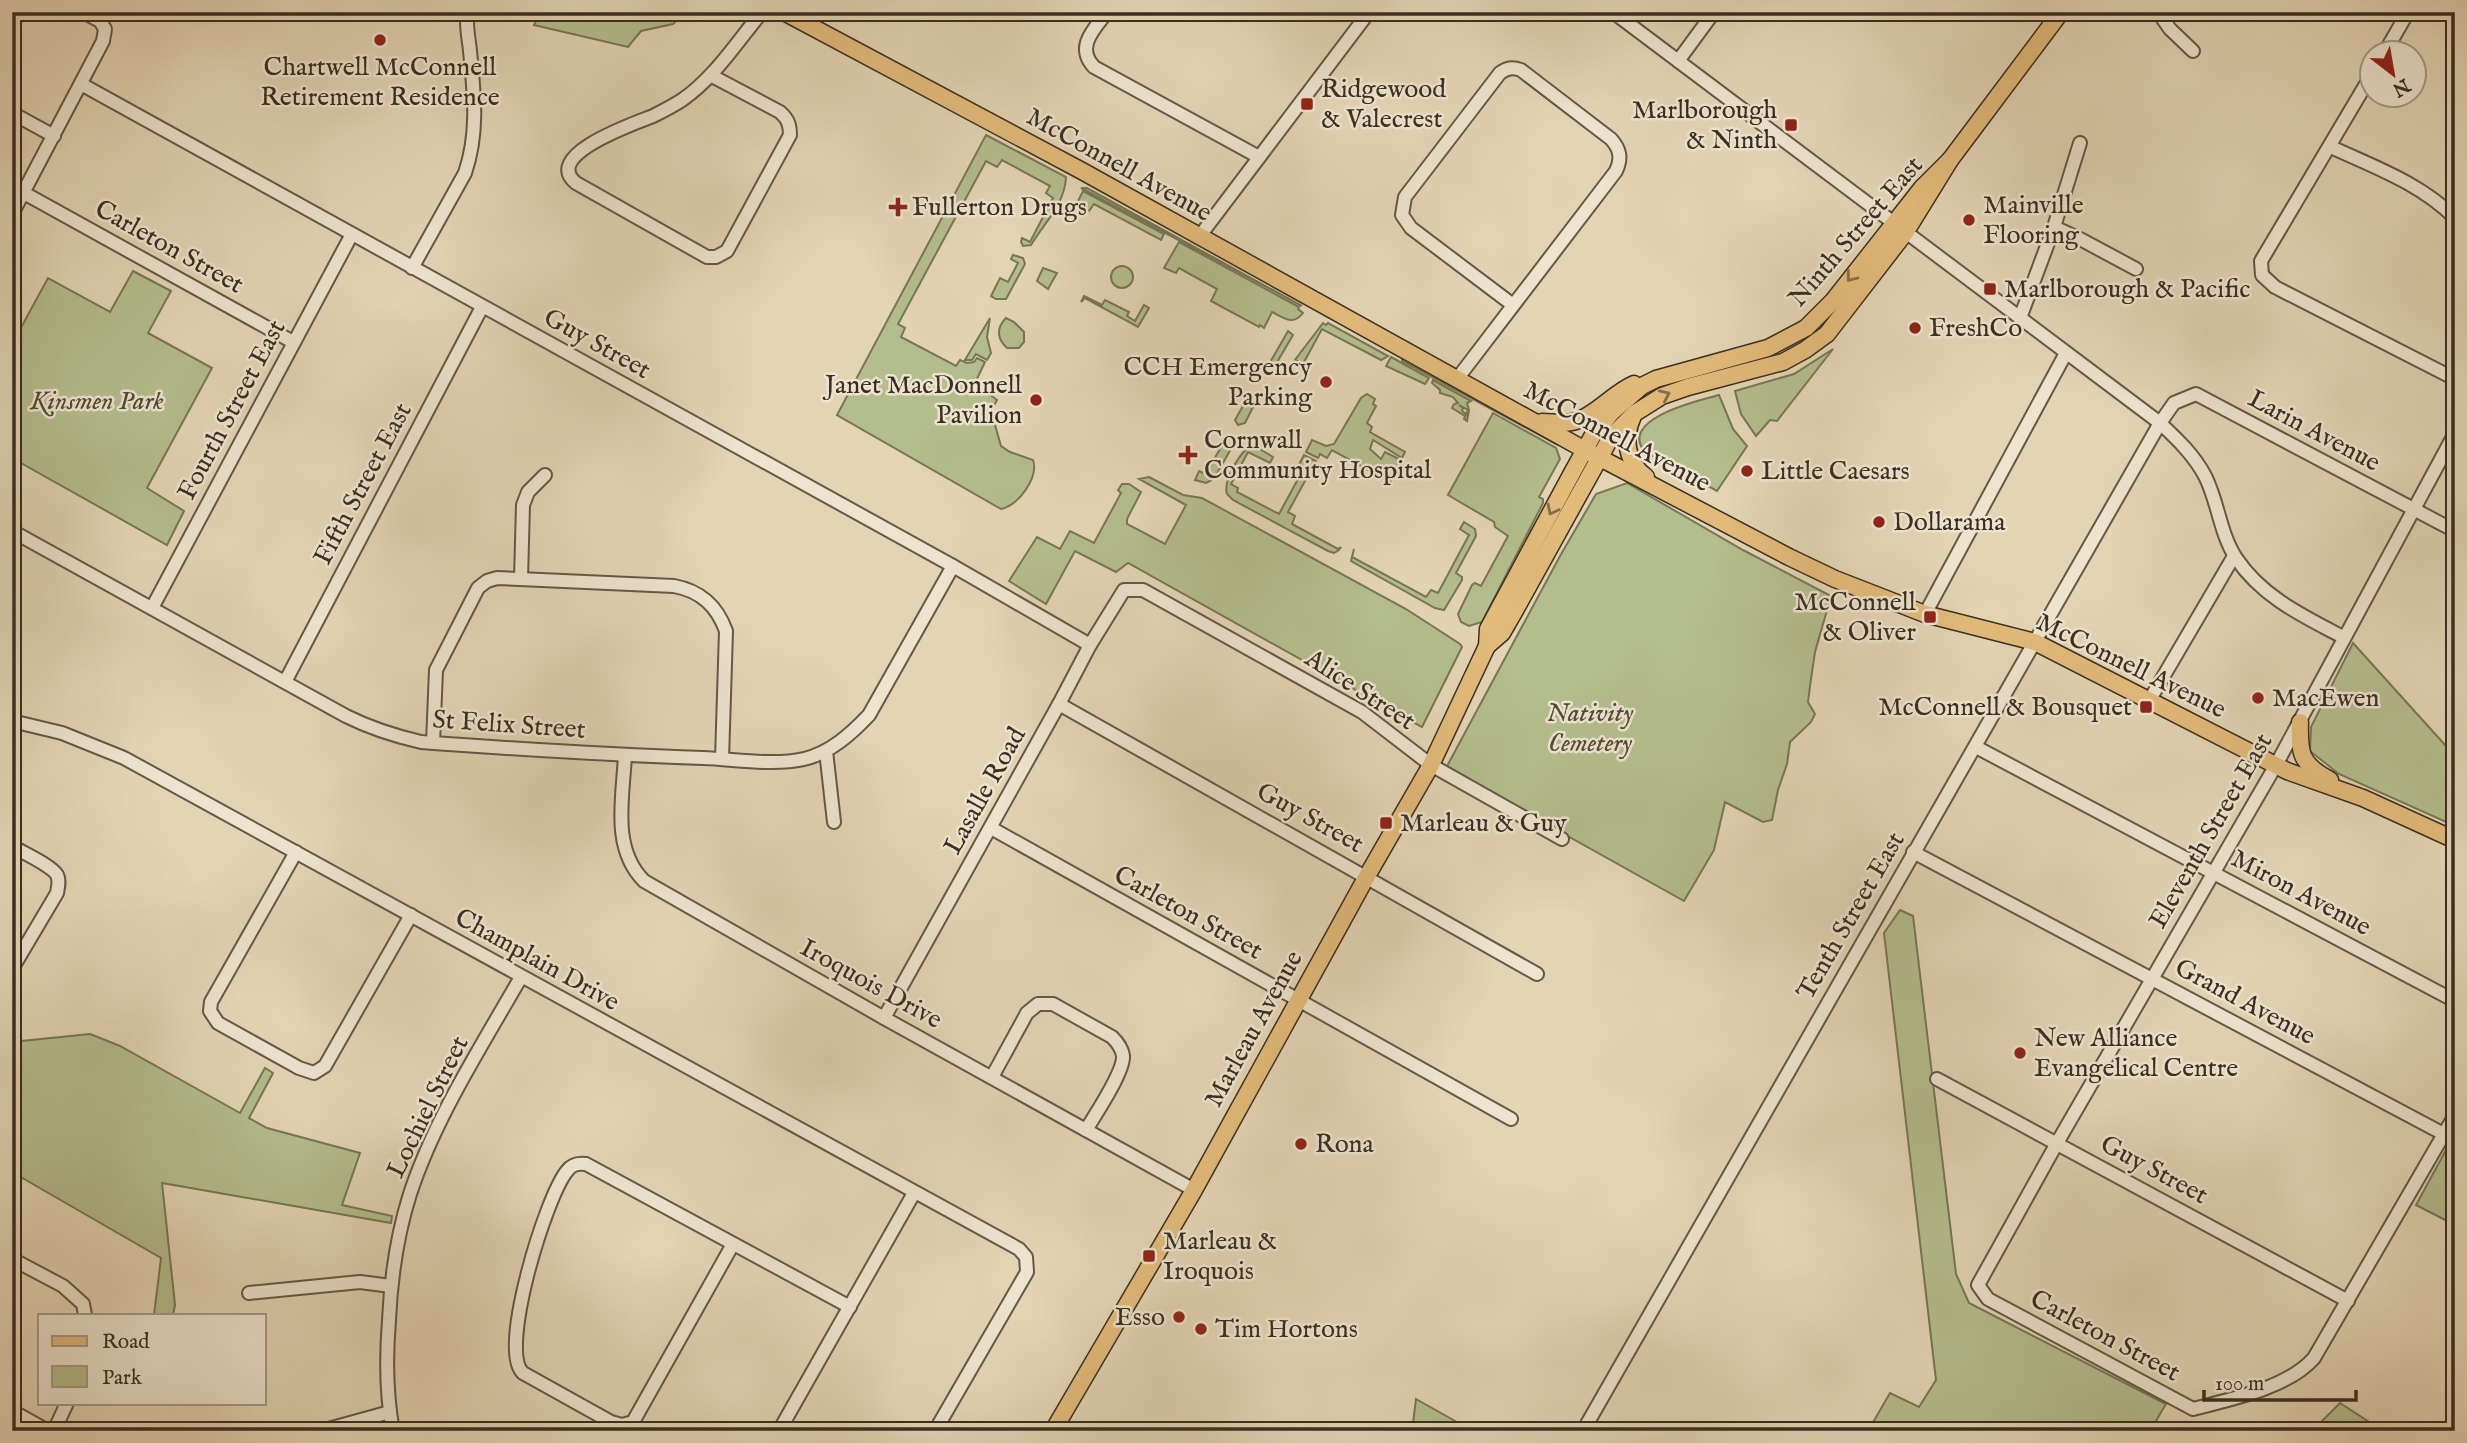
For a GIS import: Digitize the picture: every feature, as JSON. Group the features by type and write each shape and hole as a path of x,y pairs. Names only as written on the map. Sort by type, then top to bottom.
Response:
{"main road":[{"name":"McConnell Avenue","path":"784,12 1082,171 1592,454 1835,579 1925,614 2035,642 2287,771 2363,798 2455,840"},
{"name":"Ninth Street East","path":"1592,454 1633,415 1670,393 1769,367 1813,345 1838,323 1922,188 1950,160 2060,13"},
{"name":"Ninth Street East","path":"1592,454 1603,422 1642,386 1670,373 1759,351 1783,342 1806,328 1899,228"},
{"path":"1537,422 1564,424 1577,421 1628,387 1670,373"},
{"path":"1633,415 1627,437 1630,456 1639,472 1658,488"},
{"name":"Marleau Avenue","path":"1053,1431 1194,1190 1431,765 1487,646 1488,629 1592,454"},
{"path":"2300,722 2299,750 2304,762 2318,774 2363,798"}],"street":[{"path":"12,214 103,41 105,29 100,21 83,12"},
{"path":"412,268 465,173 471,156 475,105 468,12"},
{"path":"712,76 780,112 785,116 790,135 727,251 716,257 707,257 576,183 569,174 568,167 579,153 596,140 666,110 682,100 712,76 762,12"},
{"path":"1107,12 1085,44 1086,53 1094,67 1259,157"},
{"path":"1199,237 1369,12"},
{"path":"1613,12 2160,423 2187,448 2206,477 2234,556 2279,603 2343,637"},
{"path":"1678,61 1714,12"},
{"path":"2158,12 2170,29 2193,51"},
{"path":"2393,38 2408,12"},
{"path":"1457,379 1616,170 1620,155 1611,139 1521,70 1513,68 1500,74 1405,197 1402,215 1411,228 1513,305"},
{"name":"Guy Street","path":"81,84 953,566 1090,645"},
{"path":"2358,99 2261,261 2262,275 2275,287 2455,380"},
{"path":"12,113 54,136"},
{"path":"2020,318 2054,228 2080,143"},
{"path":"2331,147 2403,180 2438,200 2455,218"},
{"name":"Carleton Street","path":"24,193 293,342"},
{"path":"2054,228 2136,269"},
{"name":"Fourth Street East","path":"152,608 352,234"},
{"name":"Fifth Street East","path":"285,682 482,307"},
{"path":"1925,614 2066,353"},
{"name":"Larin Avenue","path":"2160,423 2174,403 2196,394 2455,531"},
{"name":"Tenth Street East","path":"1583,1431 2160,423"},
{"name":"Eleventh Street East","path":"1998,1247 2276,765 2455,433"},
{"path":"521,579 523,505 528,492 545,475"},
{"name":"St Felix Street","path":"12,531 285,682 371,727 407,739 433,743 722,759 794,760 826,751 855,730 869,715 953,566"},
{"path":"2148,701 2234,556"},
{"path":"433,743 436,670 481,584 497,578 674,586 697,593 708,601 720,616 726,631 722,759"},
{"name":"Lasalle Road","path":"884,1018 1090,645 1124,590 1128,590"},
{"name":"Alice Street","path":"1128,590 1143,590 1362,712 1431,765 1562,839"},
{"name":"Guy Street","path":"1059,704 1537,974"},
{"name":"Champlain Drive","path":"12,721 62,733 100,747 1018,1249 1028,1262 1027,1272 935,1431"},
{"name":"Miron Avenue","path":"1976,747 2455,1001"},
{"path":"826,751 834,822"},
{"name":"Iroquois Drive","path":"625,755 621,823 624,848 632,866 643,880 884,1018 1194,1190"},
{"name":"Carleton Street","path":"991,828 1511,1118"},
{"path":"12,846 51,870 59,884 57,892 12,969"},
{"path":"296,852 211,1002 210,1011 218,1023 299,1069 314,1073 325,1066 411,915"},
{"name":"Grand Avenue","path":"1913,852 2449,1137"},
{"name":"Lochiel Street","path":"393,1431 387,1344 391,1286 404,1217 423,1160 445,1114 521,977"},
{"path":"992,1077 1032,1008 1038,1004 1053,1004 1077,1017 1112,1037 1119,1044 1123,1057 1121,1068 1086,1130"},
{"name":"Guy Street","path":"1937,1079 2347,1303"},
{"path":"2347,1303 2449,1137 2455,1115"},
{"path":"733,1244 633,1422 622,1425 611,1422 523,1373 516,1366 516,1335 529,1264 553,1198 568,1169 576,1164 586,1164 849,1307"},
{"path":"779,1431 914,1193"},
{"name":"Carleton Street","path":"1998,1247 1978,1285 1988,1299 2193,1409 2288,1380 2297,1374 2314,1358 2347,1303"},
{"path":"12,1259 63,1286 83,1304 85,1314"},
{"path":"249,1293 360,1282 391,1286"},
{"path":"54,1431 66,1404"},
{"path":"12,1411 48,1431"},
{"path":"321,1431 390,1412"}],"green space":[{"path":"541,12 685,12 673,24 641,31 628,47 534,25"},
{"path":"986,135 1066,177 1058,205 1031,245 1023,246 1022,238 1030,242 1053,198 1046,193 1050,186 1002,160 997,167 986,161 898,324 905,328 901,337 956,366 960,360 967,363 974,362 977,358 985,362 975,383 997,400 991,411 1001,446 1033,460 1034,467 1030,482 1021,496 1001,509 837,415"},
{"path":"1081,188 1087,188 1302,306"},
{"path":"1083,191 1164,234 1161,240 1094,204 1089,211 1076,205"},
{"path":"1179,242 1299,307 1303,313 1292,320 1272,312 1264,328 1211,301 1217,289 1179,268 1176,273 1164,268"},
{"path":"1013,255 1023,258 1025,264 1006,299 996,299 991,296 1000,278 1008,282 1018,263 1011,259"},
{"path":"1122,266 1130,269 1133,277 1130,285 1122,288 1114,285 1111,277 1114,269"},
{"path":"1043,268 1057,273 1048,289 1037,281"},
{"name":"Kinsmen Park","path":"133,271 171,291 148,333 212,368 147,488 184,511 167,545 12,458 12,344 48,278 110,312"},
{"path":"1084,296 1102,305 1105,300 1129,312 1127,316 1135,321 1144,305 1149,308 1138,327 1085,298 1081,302"},
{"path":"990,318 987,337 991,353 987,360 976,354 972,360 965,360"},
{"path":"1006,318 1024,332 1024,342 1019,348 1007,348 1001,341 999,330"},
{"path":"1323,323 1328,323 1388,356 1381,360 1322,329 1303,364 1295,360"},
{"path":"1288,331 1293,335 1273,369 1268,366"},
{"path":"1833,349 1777,421 1770,420 1756,436 1741,414 1735,391 1794,374"},
{"path":"1391,357 1429,378 1425,384 1386,366"},
{"path":"1402,358 1554,441 1558,445 1402,361"},
{"path":"1433,380 1471,401 1467,403 1469,410 1467,421 1464,419 1468,410 1459,405 1465,416 1452,408 1458,403 1453,397 1440,393 1432,383"},
{"path":"1367,394 1375,399 1373,404 1376,406 1367,423 1372,427 1370,432 1405,452 1402,458 1373,440 1370,449 1381,459 1385,452 1401,460 1390,482 1332,450 1327,458 1320,454 1318,458 1306,452 1312,440 1326,446 1334,444 1361,398"},
{"path":"1719,395 1733,429 1747,446 1717,491 1645,452 1639,440 1642,430 1664,413"},
{"path":"1247,399 1251,399 1254,405 1245,423 1238,425 1235,420"},
{"path":"1493,413 1556,448 1560,459 1539,497 1543,499 1543,503 1482,622 1469,626 1461,622 1458,614 1472,585 1475,583 1481,586 1508,536 1495,527 1494,522 1448,495"},
{"path":"1222,445 1232,447 1214,479 1206,483 1195,480 1199,471 1206,474"},
{"path":"1255,446 1273,457 1270,463 1248,452 1231,484 1238,488 1237,492 1279,514 1298,479 1293,476 1304,455 1316,461 1288,512 1295,516 1292,524 1338,549 1341,547 1339,550 1334,553 1328,551 1233,500 1227,494 1227,482 1236,463 1248,447"},
{"path":"1149,477 1183,495 1202,498 1406,609 1460,644 1462,647 1422,727 1128,563 1116,572 1075,551 1046,604 1009,581 1037,537 1060,549 1070,531 1094,543 1121,493 1118,490 1122,484 1129,484 1141,492 1127,524 1165,544 1186,505 1139,479"},
{"name":"Nativity Cemetery","path":"1627,483 1743,550 1831,596 1815,652 1810,686 1808,702 1815,714 1811,722 1790,742 1772,820 1763,822 1725,802 1714,850 1684,901 1446,768 1596,494"},
{"path":"1464,522 1475,529 1476,536 1456,573 1462,580 1444,610 1435,608 1351,561 1352,557 1426,597 1431,590 1438,593 1469,535 1460,529"},
{"path":"2353,643 2455,756 2455,826 2339,774 2310,751 2311,727"},
{"path":"1900,910 1913,916 1956,1274 1969,1303 2166,1404 2150,1431 1868,1431 1890,1393 1919,1407 1936,1380 1884,933"},
{"path":"90,1034 120,1046 240,1113 265,1068 273,1073 249,1118 267,1128 360,1153 342,1205 392,1216 391,1223 162,1183 175,1305 173,1314 154,1314 161,1258 12,1172 12,1042"},
{"path":"2447,1148 2455,1152 2455,1225 2416,1205"},
{"path":"1416,1399 1464,1426 1461,1431 1410,1431"},
{"path":"2340,1403 2383,1431 2313,1430"}],"place":[{"name":"Chartwell McConnell Retirement Residence","path":"380,40"},
{"name":"Ridgewood & Valecrest","path":"1307,104"},
{"name":"Marlborough & Ninth","path":"1791,125"},
{"name":"Fullerton Drugs","path":"898,207"},
{"name":"Mainville Flooring","path":"1969,220"},
{"name":"Marlborough & Pacific","path":"1990,289"},
{"name":"FreshCo","path":"1915,328"},
{"name":"CCH Emergency Parking","path":"1326,382"},
{"name":"Janet MacDonnell Pavilion","path":"1036,400"},
{"name":"Cornwall Community Hospital","path":"1188,455"},
{"name":"Little Caesars","path":"1747,471"},
{"name":"Dollarama","path":"1879,522"},
{"name":"McConnell & Oliver","path":"1930,617"},
{"name":"MacEwen","path":"2258,698"},
{"name":"McConnell & Bousquet","path":"2146,707"},
{"name":"Marleau & Guy","path":"1386,823"},
{"name":"New Alliance Evangelical Centre","path":"2020,1053"},
{"name":"Rona","path":"1301,1144"},
{"name":"Marleau & Iroquois","path":"1149,1256"},
{"name":"Esso","path":"1179,1317"},
{"name":"Tim Hortons","path":"1201,1329"}]}
